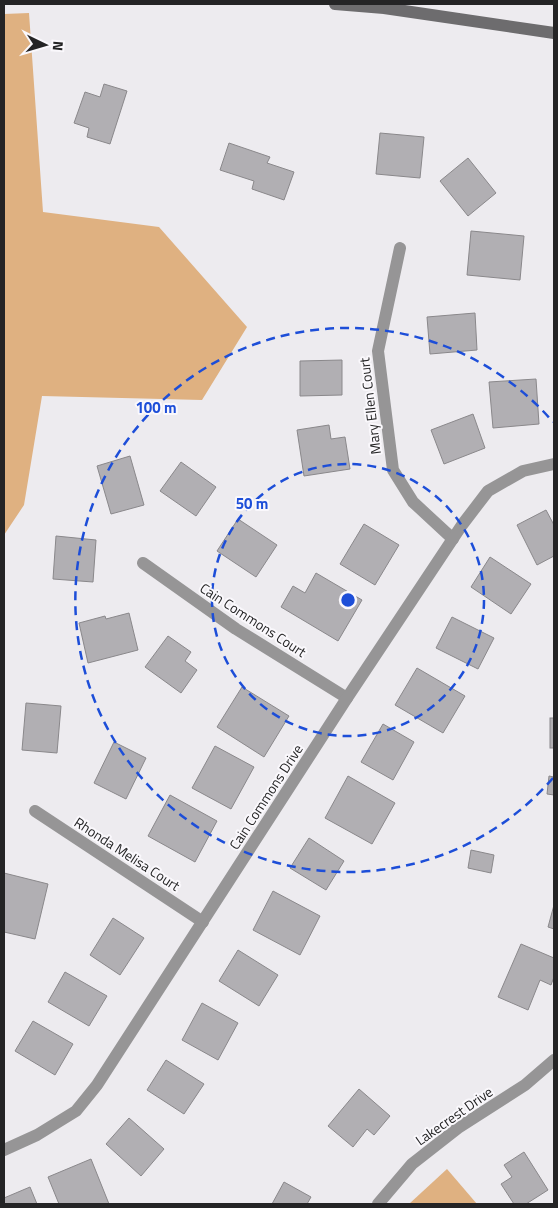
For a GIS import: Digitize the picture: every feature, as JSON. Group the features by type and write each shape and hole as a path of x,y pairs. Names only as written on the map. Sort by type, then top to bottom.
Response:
{"main road":[{"path":"335,4 384,6 554,33"}],"street":[{"name":"Mary Ellen Court","path":"400,248 378,352 393,470 413,502 453,538"},
{"name":"Cain Commons Drive","path":"4,1150 37,1135 76,1111 97,1085 347,698 453,538 488,491 523,471 554,464"},
{"name":"Cain Commons Court","path":"143,563 236,629 347,698"},
{"name":"Rhonda Melisa Court","path":"35,811 203,922"},
{"name":"Lakecrest Drive","path":"378,1204 412,1164 458,1128 525,1085 554,1060"}],"shaded area":[{"path":"29,13 43,212 159,227 247,327 202,400 42,396 24,505 4,535 4,14"},
{"path":"447,1169 477,1204 409,1204"}],"building":[{"path":"104,84 127,91 110,144 87,137 89,128 74,123 85,92 100,97"},
{"path":"380,133 424,137 420,178 376,174"},
{"path":"229,143 270,157 267,163 294,172 284,200 252,189 254,181 220,170"},
{"path":"468,158 496,193 468,216 440,181"},
{"path":"471,231 524,236 520,280 467,275"},
{"path":"475,313 477,350 430,354 427,317"},
{"path":"342,360 342,395 300,396 300,361"},
{"path":"536,379 539,424 493,428 489,382"},
{"path":"473,414 485,448 444,464 431,430"},
{"path":"329,425 331,439 345,437 350,469 304,476 297,430"},
{"path":"130,456 144,505 111,514 97,466"},
{"path":"181,462 216,487 196,516 160,491"},
{"path":"546,510 554,525 554,556 537,565 517,525"},
{"path":"238,519 277,545 256,577 217,551"},
{"path":"364,524 399,545 375,585 340,564"},
{"path":"56,536 96,540 93,582 53,579"},
{"path":"490,557 531,584 511,614 471,587"},
{"path":"316,573 362,600 338,641 281,607 293,586 305,593"},
{"path":"129,613 138,650 88,663 79,623 105,616 106,619"},
{"path":"452,617 494,638 478,669 436,648"},
{"path":"168,636 191,652 185,661 197,670 181,693 145,667"},
{"path":"417,668 465,696 443,733 395,705"},
{"path":"242,687 289,716 264,757 217,727"},
{"path":"26,703 61,706 57,753 22,750"},
{"path":"550,718 554,718 554,748 550,748"},
{"path":"383,724 414,742 393,780 361,762"},
{"path":"114,742 146,758 126,799 94,783"},
{"path":"215,746 254,767 231,809 192,788"},
{"path":"348,776 395,803 372,844 325,818"},
{"path":"549,776 554,777 554,795 547,794"},
{"path":"170,795 217,821 195,862 148,836"},
{"path":"309,838 344,861 326,890 290,868"},
{"path":"471,850 494,855 491,873 468,868"},
{"path":"4,873 48,884 35,939 4,932"},
{"path":"273,891 320,916 300,955 253,930"},
{"path":"554,905 554,929 548,927"},
{"path":"113,918 144,938 120,975 90,955"},
{"path":"521,944 554,958 554,977 551,985 540,980 528,1010 498,997"},
{"path":"238,950 278,975 259,1006 219,981"},
{"path":"65,972 107,996 89,1026 48,1002"},
{"path":"202,1003 238,1023 218,1060 182,1040"},
{"path":"33,1021 73,1044 55,1075 15,1051"},
{"path":"166,1060 204,1084 184,1114 147,1090"},
{"path":"359,1089 390,1116 374,1135 367,1129 353,1147 328,1126"},
{"path":"129,1118 164,1149 141,1176 106,1144"},
{"path":"524,1152 548,1190 526,1204 514,1204 501,1184 512,1177 504,1165"},
{"path":"91,1159 109,1204 59,1204 48,1177"},
{"path":"284,1182 311,1197 307,1204 272,1204"},
{"path":"30,1187 37,1204 4,1204 4,1198"}]}
